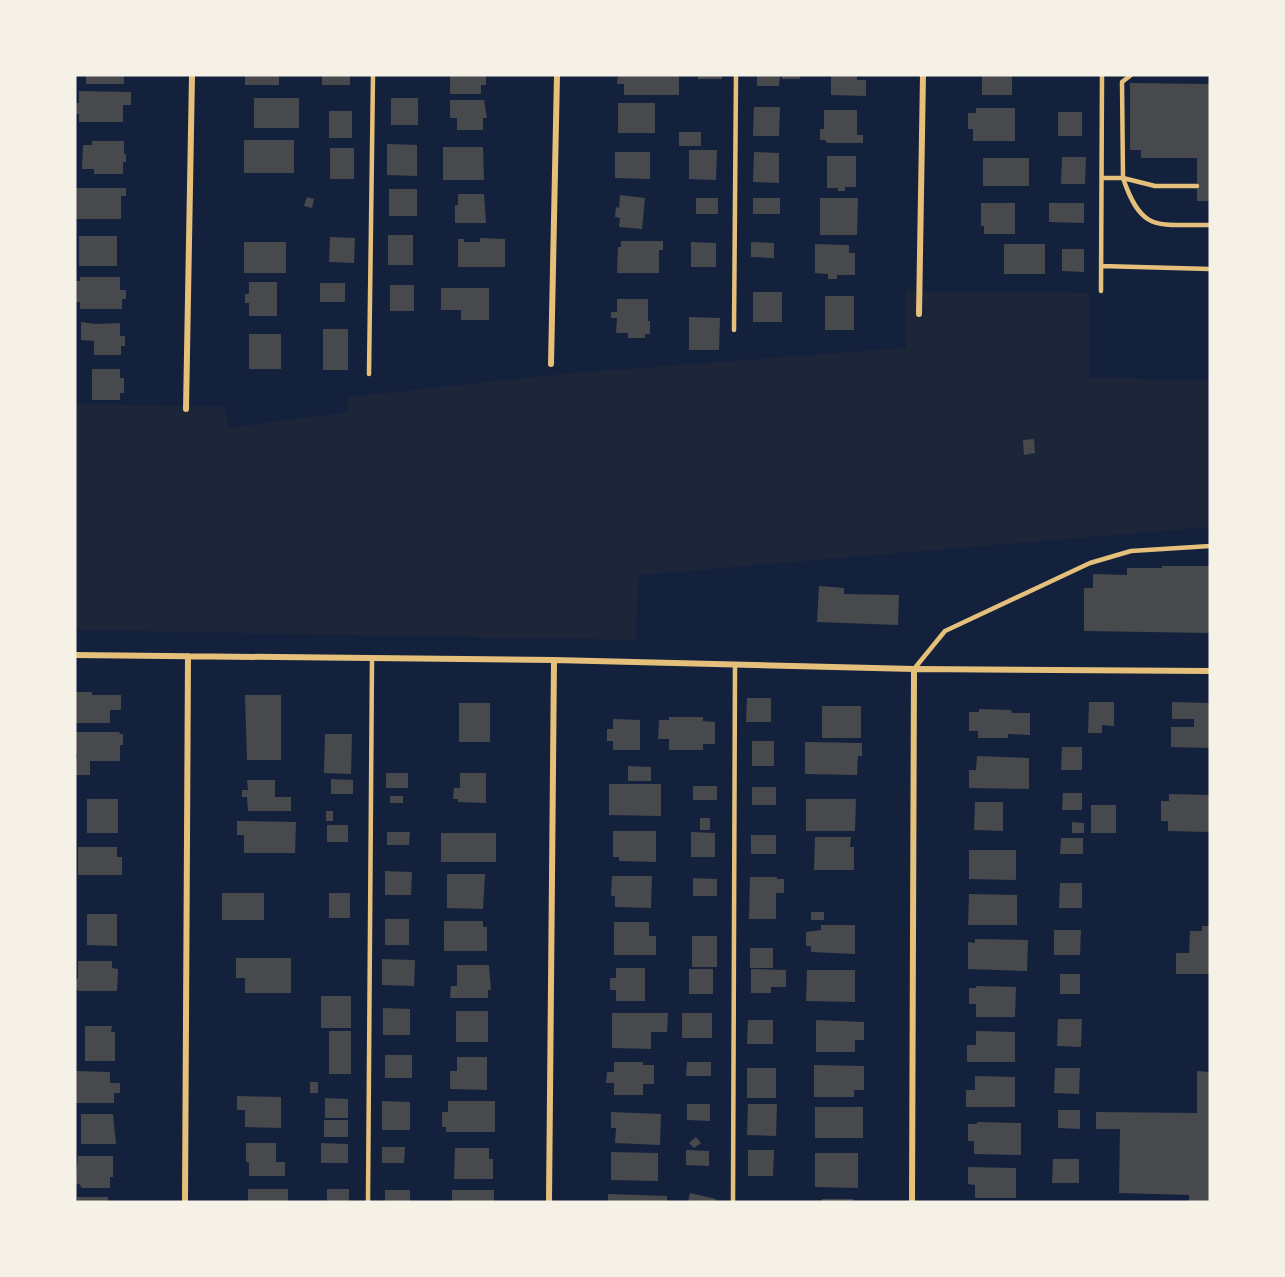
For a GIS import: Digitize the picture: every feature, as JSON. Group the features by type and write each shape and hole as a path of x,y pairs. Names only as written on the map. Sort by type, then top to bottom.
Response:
{"street":[{"path":"186,409 192,75"},
{"path":"552,364 557,75"},
{"path":"919,314 923,75"},
{"path":"75,655 554,660 914,669 1210,671"},
{"path":"185,1202 188,656"},
{"path":"549,1202 554,660"},
{"path":"912,1202 914,669"}],"lane":[{"path":"369,374 373,75"},
{"path":"734,330 736,75"},
{"path":"1101,291 1102,75"},
{"path":"1131,75 1122,82 1123,178 1129,197 1141,215 1156,224 1210,225"},
{"path":"1102,178 1123,178 1155,186 1197,186"},
{"path":"1101,266 1210,268"},
{"path":"914,669 945,631 1090,563 1131,551 1210,546"},
{"path":"368,1202 372,658"},
{"path":"733,1202 735,664"}],"shaded area":[{"path":"906,291 1089,293 1089,378 1210,380 1210,527 638,575 636,640 75,630 75,404 225,407 228,428 348,412 348,397 574,373 906,348"}],"building":[{"path":"86,75 124,75 124,84 86,84"},
{"path":"245,75 279,75 279,85 245,85"},
{"path":"322,75 350,75 350,85 322,85"},
{"path":"450,75 486,75 486,85 481,85 481,94 450,94"},
{"path":"618,75 679,75 679,95 624,95 624,84 617,84"},
{"path":"698,75 722,75 722,79 698,79"},
{"path":"757,75 780,75 779,86 757,86"},
{"path":"782,75 800,75 800,79 782,79"},
{"path":"831,75 857,75 857,80 866,80 866,96 831,95"},
{"path":"982,75 1012,75 1012,95 982,95"},
{"path":"1130,83 1210,84 1210,201 1197,201 1197,158 1141,158 1141,150 1130,150"},
{"path":"79,91 131,92 131,105 123,105 123,122 79,122 79,114 75,114 75,103 79,103"},
{"path":"254,98 299,98 299,128 254,128"},
{"path":"391,98 418,98 418,125 391,125"},
{"path":"450,100 484,100 487,118 483,118 483,130 457,130 457,118 450,118"},
{"path":"618,103 655,103 655,133 618,133"},
{"path":"754,107 780,107 779,136 753,136"},
{"path":"976,108 1015,108 1015,141 973,141 973,129 968,129 968,113 976,113"},
{"path":"824,110 857,110 857,135 863,135 863,143 827,143 825,140 820,140 820,129 824,129"},
{"path":"329,111 352,111 352,138 329,138"},
{"path":"1058,112 1082,112 1082,136 1058,136"},
{"path":"679,132 701,132 701,146 679,146"},
{"path":"244,140 294,140 294,173 244,173"},
{"path":"92,141 124,141 126,162 123,162 123,174 94,174 94,169 82,169 83,145 92,145"},
{"path":"387,144 417,145 417,176 387,175"},
{"path":"443,147 483,147 484,180 443,180"},
{"path":"330,148 354,148 354,179 330,179"},
{"path":"689,150 717,150 716,180 689,179"},
{"path":"615,152 650,152 650,179 615,178"},
{"path":"754,152 779,153 779,183 753,182"},
{"path":"827,156 856,156 856,187 845,187 845,191 838,191 838,188 827,188"},
{"path":"1062,157 1086,157 1085,184 1061,184"},
{"path":"983,158 1029,158 1029,186 983,186"},
{"path":"75,188 126,188 126,196 121,196 121,219 75,219"},
{"path":"389,189 417,189 417,216 389,216"},
{"path":"458,194 484,194 486,223 455,223 455,205 458,205"},
{"path":"620,195 645,198 642,229 619,227 620,218 615,217 616,207 619,208"},
{"path":"307,197 314,199 312,208 304,206"},
{"path":"696,198 718,198 718,214 696,214"},
{"path":"753,198 780,198 780,214 753,214"},
{"path":"820,198 858,198 857,235 820,235"},
{"path":"981,203 1015,203 1015,234 984,234 984,226 981,226"},
{"path":"1049,203 1084,203 1084,223 1049,222"},
{"path":"388,235 413,235 413,265 388,265"},
{"path":"79,236 117,236 117,266 79,266"},
{"path":"330,237 355,238 354,263 329,262"},
{"path":"480,238 505,239 505,267 458,267 458,239 464,239 464,242 480,242"},
{"path":"621,241 663,241 663,250 659,250 659,273 617,273 618,247 621,247"},
{"path":"244,242 286,242 286,273 244,273"},
{"path":"691,242 716,243 716,267 691,267"},
{"path":"751,242 774,243 774,258 751,257"},
{"path":"815,244 849,245 849,253 855,253 855,275 837,275 837,279 828,279 828,274 815,273"},
{"path":"1004,244 1045,244 1045,274 1004,274"},
{"path":"1062,249 1084,249 1084,272 1062,271"},
{"path":"80,277 120,277 120,290 126,290 126,299 122,299 122,309 80,309 80,302 75,302 75,281 80,281"},
{"path":"249,282 277,282 277,316 249,316 249,303 245,303 245,294 249,294"},
{"path":"320,283 345,283 345,302 320,302"},
{"path":"390,285 414,285 414,311 390,311"},
{"path":"441,288 489,288 489,320 461,320 461,310 441,310"},
{"path":"753,292 782,292 782,322 753,322"},
{"path":"825,296 854,296 854,330 825,330"},
{"path":"617,299 648,299 650,334 645,334 645,338 628,338 628,333 616,333 617,318 611,318 611,312 617,312"},
{"path":"689,317 720,318 719,350 689,350"},
{"path":"81,322 120,323 120,336 125,336 125,346 121,346 121,355 94,355 94,341 81,340"},
{"path":"323,329 348,329 348,370 323,370"},
{"path":"249,334 281,334 281,369 249,369"},
{"path":"92,369 120,369 120,378 124,378 124,393 120,393 120,400 92,400"},
{"path":"1034,439 1035,453 1024,455 1023,440"},
{"path":"1162,566 1210,566 1210,633 1084,631 1084,588 1093,588 1093,574 1127,575 1127,568 1162,568"},
{"path":"819,586 844,588 844,594 899,595 898,625 817,622"},
{"path":"75,692 92,692 92,695 121,695 121,710 110,710 110,723 75,723"},
{"path":"245,695 281,695 281,760 247,760"},
{"path":"747,698 771,698 771,722 746,722"},
{"path":"1089,702 1114,702 1114,726 1102,725 1102,733 1088,733"},
{"path":"1172,702 1210,703 1210,748 1171,747 1171,727 1194,727 1194,719 1172,719"},
{"path":"459,703 490,703 490,742 459,742"},
{"path":"822,706 861,706 861,738 822,738"},
{"path":"979,709 1030,713 1030,735 1008,734 1008,738 978,738 978,731 969,731 969,712 979,712"},
{"path":"669,717 703,717 703,721 715,722 715,744 703,744 703,750 669,750 669,739 658,739 659,720 669,720"},
{"path":"613,719 640,720 640,750 613,750 613,741 607,741 607,729 613,729"},
{"path":"75,732 120,732 119,734 123,734 123,745 120,745 120,761 90,761 90,775 75,775 77,753 75,753"},
{"path":"325,734 352,734 351,774 324,773"},
{"path":"752,741 774,741 774,766 752,766"},
{"path":"805,742 862,743 862,756 858,756 857,775 805,774"},
{"path":"1062,747 1082,747 1082,770 1061,770"},
{"path":"977,756 1029,758 1029,789 969,788 969,770 976,770"},
{"path":"628,766 651,767 651,781 628,781"},
{"path":"386,773 408,773 408,788 386,788"},
{"path":"460,773 486,773 486,803 458,802 458,799 453,799 454,788 460,788"},
{"path":"331,779 353,780 353,794 331,794"},
{"path":"247,780 275,780 275,797 291,797 291,811 248,811 247,797 242,797 242,790 248,790"},
{"path":"609,784 661,784 661,816 609,815"},
{"path":"693,786 717,786 717,800 693,800"},
{"path":"752,787 776,787 776,805 752,805"},
{"path":"1063,793 1082,793 1082,810 1062,810"},
{"path":"1169,794 1210,795 1210,832 1168,831 1168,821 1161,821 1161,801 1169,801"},
{"path":"390,796 403,796 403,803 390,803"},
{"path":"87,799 118,799 118,833 87,833"},
{"path":"806,799 856,799 855,831 806,831"},
{"path":"975,802 1003,802 1003,831 974,830"},
{"path":"1091,805 1116,805 1116,833 1091,833"},
{"path":"326,811 333,811 333,821 326,821"},
{"path":"700,818 710,818 710,830 700,830"},
{"path":"237,821 296,822 295,853 244,853 244,835 237,835"},
{"path":"1072,822 1084,823 1084,833 1072,833"},
{"path":"327,825 348,825 348,842 327,842"},
{"path":"613,831 656,831 656,862 619,861 619,857 613,857"},
{"path":"387,832 410,832 409,845 387,845"},
{"path":"691,832 715,833 715,857 691,857"},
{"path":"441,833 496,833 496,862 441,862"},
{"path":"751,835 776,835 776,854 751,854"},
{"path":"815,837 851,837 850,847 854,847 854,870 814,870"},
{"path":"1061,838 1083,838 1083,854 1060,854"},
{"path":"78,847 117,847 117,857 122,857 122,875 78,875"},
{"path":"969,850 1016,850 1016,880 969,879"},
{"path":"385,871 412,872 411,895 385,895"},
{"path":"447,874 485,874 483,909 447,908"},
{"path":"612,876 652,876 651,908 615,907 615,896 611,896"},
{"path":"750,877 784,879 784,893 776,893 776,919 749,919"},
{"path":"693,878 717,879 717,896 693,896"},
{"path":"1060,883 1082,883 1082,908 1059,908"},
{"path":"222,893 264,893 264,920 222,920"},
{"path":"329,893 350,893 350,918 329,918"},
{"path":"969,894 1017,895 1017,925 968,925"},
{"path":"811,912 824,912 824,920 811,920"},
{"path":"87,914 117,914 117,946 87,945"},
{"path":"385,919 409,919 409,945 385,945"},
{"path":"444,921 483,921 483,927 487,927 487,951 444,951"},
{"path":"614,922 649,922 649,936 656,936 656,955 614,955"},
{"path":"821,925 855,925 855,954 811,952 811,946 806,946 806,932 821,930"},
{"path":"1202,926 1210,926 1210,974 1176,974 1176,953 1189,953 1190,931 1202,931"},
{"path":"1054,930 1081,930 1080,955 1054,955"},
{"path":"692,936 717,936 717,967 692,967"},
{"path":"975,939 1028,940 1027,971 968,969 968,942 975,943"},
{"path":"750,948 773,948 773,968 750,968"},
{"path":"236,958 291,958 291,993 245,993 245,978 236,978"},
{"path":"382,959 415,960 414,986 382,985"},
{"path":"78,961 112,961 112,968 118,969 117,991 78,991 75,988 75,981 78,978"},
{"path":"457,965 489,965 491,990 488,990 488,998 450,998 451,986 457,986"},
{"path":"616,968 645,968 645,1001 616,1001 616,990 610,990 610,978 616,978"},
{"path":"689,969 713,969 713,994 689,994"},
{"path":"751,969 786,970 786,987 771,987 771,993 751,993"},
{"path":"807,970 855,970 855,1002 806,1001"},
{"path":"1060,974 1080,974 1080,994 1060,994"},
{"path":"976,986 1016,987 1015,1017 976,1017 976,1004 969,1004 969,988 976,988"},
{"path":"321,996 351,996 351,1028 321,1028"},
{"path":"383,1008 410,1009 410,1035 383,1035"},
{"path":"456,1011 488,1011 488,1042 456,1042"},
{"path":"612,1013 668,1013 667,1032 651,1032 651,1049 612,1048"},
{"path":"682,1013 712,1013 712,1038 682,1038"},
{"path":"1058,1019 1082,1019 1081,1047 1057,1046"},
{"path":"748,1020 773,1020 773,1044 747,1044"},
{"path":"816,1020 864,1022 864,1040 855,1040 855,1052 816,1052"},
{"path":"85,1026 112,1026 111,1032 115,1032 115,1061 85,1061"},
{"path":"329,1031 351,1031 351,1074 329,1074"},
{"path":"976,1031 1015,1032 1015,1062 967,1062 967,1045 976,1045"},
{"path":"385,1055 412,1055 412,1078 385,1078"},
{"path":"457,1057 487,1057 487,1090 450,1089 450,1071 457,1071"},
{"path":"614,1062 643,1062 643,1065 654,1065 654,1084 643,1084 643,1095 614,1095 614,1083 606,1083 607,1072 614,1072"},
{"path":"687,1062 711,1062 711,1076 686,1076"},
{"path":"814,1065 864,1066 864,1090 854,1090 854,1097 814,1097"},
{"path":"747,1068 776,1068 776,1098 747,1098"},
{"path":"1055,1068 1080,1068 1079,1094 1054,1093"},
{"path":"76,1071 110,1072 110,1083 120,1083 120,1093 114,1093 114,1103 76,1103"},
{"path":"1197,1071 1210,1072 1210,1202 1189,1202 1189,1195 1119,1193 1120,1129 1096,1129 1096,1112 1197,1113"},
{"path":"975,1076 1015,1077 1015,1107 966,1107 966,1090 975,1090"},
{"path":"310,1082 318,1082 318,1093 310,1093"},
{"path":"237,1096 281,1097 281,1128 245,1127 245,1110 237,1110"},
{"path":"325,1098 348,1099 348,1118 325,1118"},
{"path":"382,1101 410,1102 410,1130 382,1130"},
{"path":"448,1101 495,1101 495,1132 446,1132 446,1127 442,1127 442,1112 448,1112"},
{"path":"687,1104 710,1104 710,1121 687,1120"},
{"path":"748,1104 777,1104 776,1136 747,1135"},
{"path":"815,1107 863,1107 863,1138 815,1138"},
{"path":"1058,1110 1080,1110 1080,1129 1058,1128"},
{"path":"611,1112 661,1114 660,1145 615,1143 616,1128 611,1128"},
{"path":"81,1114 113,1114 116,1144 81,1144"},
{"path":"324,1120 348,1120 348,1137 324,1137"},
{"path":"977,1122 1021,1123 1021,1155 974,1154 974,1141 968,1141 968,1124 977,1124"},
{"path":"696,1137 701,1143 694,1148 689,1143"},
{"path":"246,1143 276,1143 276,1162 285,1162 285,1176 249,1176"},
{"path":"321,1143 348,1144 348,1163 321,1163"},
{"path":"382,1147 405,1147 404,1163 382,1163"},
{"path":"455,1148 489,1148 489,1159 493,1159 493,1179 454,1179"},
{"path":"686,1150 709,1151 709,1166 686,1165"},
{"path":"748,1150 774,1150 773,1176 748,1176"},
{"path":"611,1152 658,1153 658,1181 611,1180"},
{"path":"815,1153 858,1153 858,1188 815,1187"},
{"path":"78,1156 113,1156 113,1177 110,1177 110,1188 82,1188 79,1184 75,1184"},
{"path":"1053,1159 1079,1159 1079,1183 1052,1183"},
{"path":"968,1167 1016,1168 1016,1198 975,1198 975,1185 968,1184"},
{"path":"248,1189 288,1189 288,1202 248,1202"},
{"path":"327,1189 349,1189 349,1202 327,1202"},
{"path":"385,1190 410,1190 410,1202 385,1202"},
{"path":"452,1190 494,1190 494,1202 452,1202"},
{"path":"690,1193 716,1199 716,1202 688,1202"},
{"path":"608,1194 667,1196 667,1202 608,1202"},
{"path":"77,1197 108,1197 108,1202 77,1202"},
{"path":"822,1199 853,1199 853,1202 822,1202"}]}
